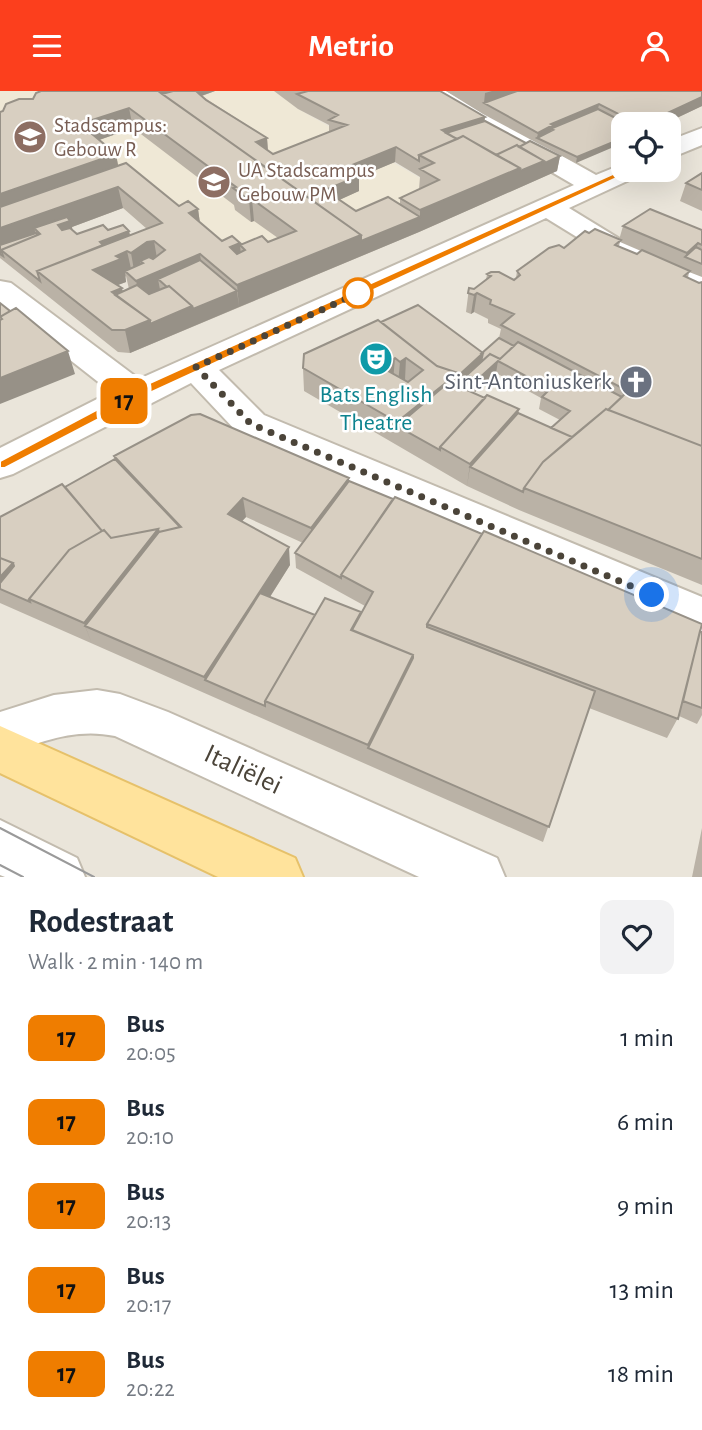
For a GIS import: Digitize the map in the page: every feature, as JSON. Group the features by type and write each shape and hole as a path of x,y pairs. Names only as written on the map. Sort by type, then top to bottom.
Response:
{"main road":[{"path":"0,749 276,877"}],"street":[{"path":"429,91 596,185"},
{"path":"681,145 702,136"},
{"path":"0,464 136,394 611,178"},
{"path":"549,208 608,244 702,286"},
{"path":"0,291 136,394"},
{"path":"196,367 251,424 702,616"},
{"name":"Italiëlei","path":"0,735 37,719 109,712 164,734 478,877"},
{"path":"0,846 58,877"}],"shaded area":[{"path":"0,91 702,91 702,877 0,877"},
{"name":"UA Stadscampus Gebouw PM","path":"0,91 275,91 298,109 473,208 239,307 123,208 0,252"}],"building":[{"path":"158,91 361,235 237,285 200,254 136,281 125,271 143,263 140,261 149,257 153,259 165,250 154,241 147,242 131,253 127,251 116,256 121,259 93,270 122,288 112,292 150,320 125,330 112,330 37,271 162,223 118,187 0,228 0,207 126,163 179,206 188,201 198,209 189,213 222,241 232,236 240,243 230,247 237,254 245,250 240,245 262,236 268,242 296,231 252,199 249,200 233,188 236,187 129,108 80,124 116,154 0,194 0,112 6,104 19,99 33,99 36,93"},
{"path":"196,91 267,138 256,142 273,154 347,125 329,120 338,115 297,94 308,91 440,91 485,117 442,130 457,139 419,155 419,161 396,147 345,168 359,176 325,190 356,211 388,197 420,217 361,241 361,235 162,94"},
{"path":"517,91 702,91 702,97 670,112 615,112 599,104 551,124 553,125 538,133 484,103"},
{"path":"598,109 611,116 611,143 577,157 537,138 553,130 550,129"},
{"path":"485,121 526,143 496,155 463,136 457,139 446,133"},
{"path":"463,136 520,168 420,210 400,198 439,180 420,169 434,163 419,155"},
{"path":"530,141 560,156 543,164 544,161 519,147"},
{"path":"517,145 544,161 520,171 520,168 496,155"},
{"path":"702,173 702,190 686,183"},
{"path":"650,209 702,230 702,245 698,243 687,253 623,226"},
{"path":"67,217 70,221 58,225 62,230 70,228 77,234 103,225 108,230 123,225 129,231 100,242 103,245 37,271 40,281 1,250 40,234 34,228"},
{"name":"Sint-Antoniuskerk","path":"595,229 621,240 615,245 637,254 642,250 690,271 684,276 702,282 702,446 608,410 628,391 501,325 514,314 490,304 491,300 477,293 468,293 469,288 474,289 491,276 487,274 491,272 499,272 514,280 520,275 517,271 549,248 559,245 564,248 585,231 589,233"},
{"path":"36,233 38,235 1,250 3,256 0,254 0,245"},
{"path":"696,247 702,250 702,264 685,257"},
{"path":"200,260 237,291 193,309 158,279"},
{"path":"137,285 149,294 169,286 192,306 150,324 150,320 115,295"},
{"path":"0,303 10,311 0,317"},
{"path":"418,305 483,353 458,376 458,373 437,366 381,322"},
{"path":"16,308 68,351 0,378 0,317"},
{"path":"378,320 437,366 458,373 397,422 303,368 304,354","holes":["395,358 400,362 406,358 423,370 408,382 383,368"]},
{"path":"499,338 514,346 500,359 490,354 481,362 482,353"},
{"path":"518,342 622,397 572,437 551,428 570,411 542,397 550,389 498,361 477,380 467,375 490,354 500,359"},
{"path":"449,382 485,398 440,450 397,426"},
{"path":"487,395 519,409 470,464 440,447"},
{"path":"606,409 702,446 702,559 524,488 543,462"},
{"path":"518,413 572,437 543,462 523,492 470,467"},
{"path":"200,414 349,478 311,528 243,498 228,514 289,547 204,677 85,626 159,532 181,527 114,456 191,415"},
{"path":"115,459 180,527 111,538 102,531 65,487"},
{"path":"349,481 393,499 341,578 295,553"},
{"path":"62,484 102,531 69,550 29,599 30,602 0,589 0,583 14,566 13,563 0,558 0,517"},
{"path":"395,497 482,534 427,627 595,691 549,827 368,748 413,655 352,630 373,592 341,575"},
{"path":"158,529 84,623 29,599 69,550 104,530 111,538"},
{"path":"484,531 702,624 678,719 427,624"},
{"path":"0,558 13,563 0,577"},
{"path":"260,593 315,615 265,701 265,706 205,680"},
{"path":"325,598 361,612 351,630 413,655 368,745 265,701"},
{"path":"700,631 702,632 702,708 683,701"}],"tram line":[{"path":"0,828 94,877"},
{"path":"0,865 23,877"}],"bus line":[{"name":"17","path":"0,464 136,394 611,179"}],"place":[{"name":"Stadscampus: Gebouw R","path":"30,137"},
{"name":"UA Stadscampus Gebouw PM","path":"214,182"},
{"name":"Bats English Theatre","path":"376,359"},
{"name":"Sint-Antoniuskerk","path":"636,382"}],"route":[{"path":"358,293 363,291 196,367 251,424 652,595"}]}
